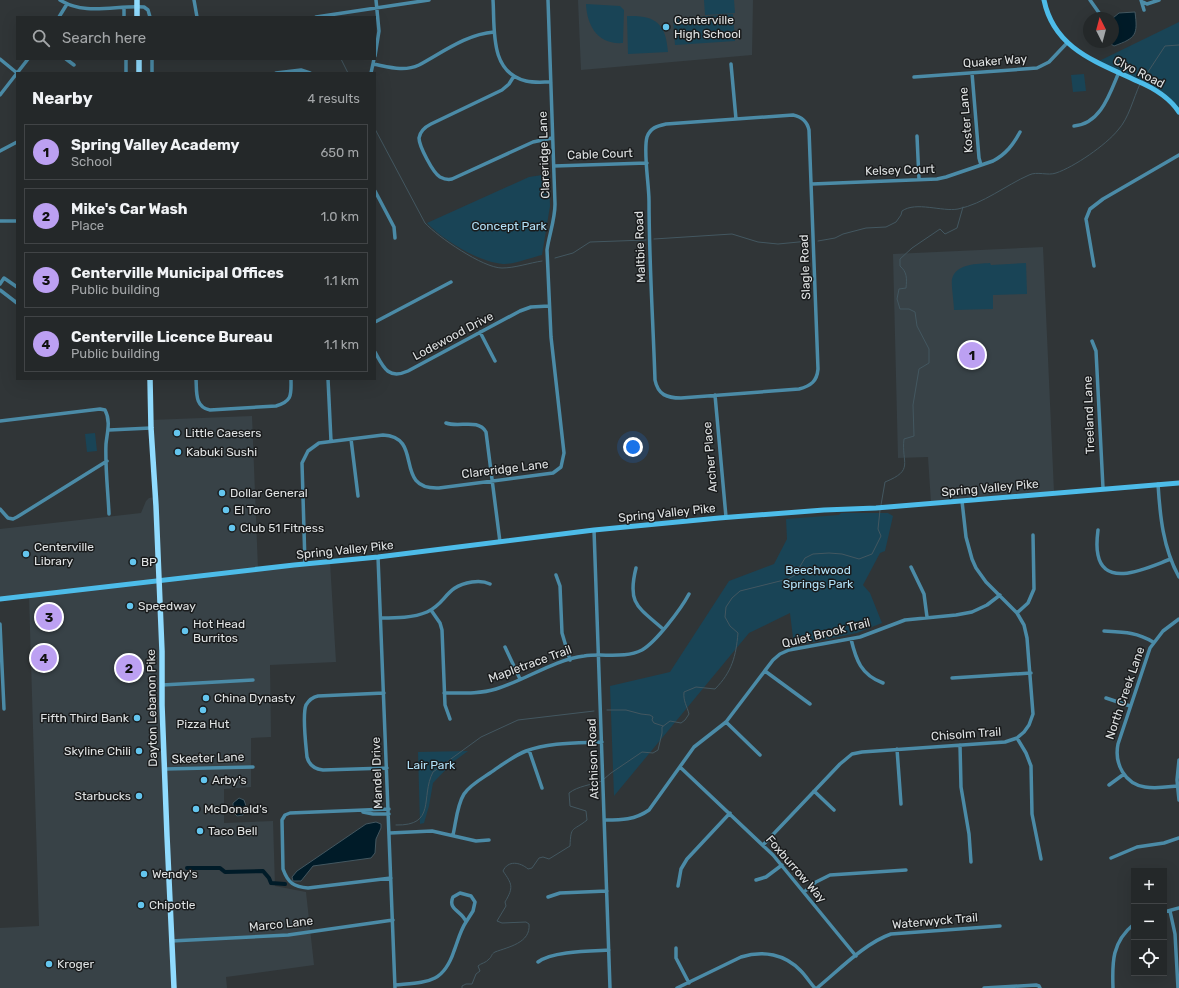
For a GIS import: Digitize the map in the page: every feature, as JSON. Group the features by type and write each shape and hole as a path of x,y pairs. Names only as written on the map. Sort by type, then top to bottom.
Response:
{"main road":[{"path":"137,0 137,16"},
{"path":"139,60 139,72"},
{"name":"Dayton Lebanon Pike","path":"150,380 159,581 164,769 174,988"}],"street":[{"path":"60,0 67,4 88,9 147,8 150,16"},
{"path":"194,0 197,16"},
{"path":"376,0 379,31 376,50"},
{"path":"323,16 428,0"},
{"path":"493,0 495,46 499,58 505,67 514,76 521,79 531,82 551,82"},
{"name":"Clareridge Lane","path":"305,564 302,463 305,454 319,443 383,435 396,438 405,447 412,475 418,482 425,486 439,488 553,474 559,470 563,463 564,453 553,366 547,250 555,212 548,0"},
{"name":"Clyo Road","path":"1044,0 1053,25 1067,43 1088,58 1158,92 1172,103 1179,112"},
{"path":"1090,0 1098,12"},
{"path":"1142,1 1147,4 1159,0"},
{"path":"1142,1 1144,10"},
{"path":"60,16 67,4"},
{"path":"124,8 124,16"},
{"path":"373,64 399,69 410,68 419,65 474,36 494,32"},
{"name":"Quaker Way","path":"914,77 1042,66 1053,59 1067,43"},
{"path":"0,60 17,72 27,60"},
{"path":"67,60 74,65"},
{"path":"126,60 126,72"},
{"path":"152,60 152,72"},
{"path":"371,72 374,60"},
{"path":"731,64 736,119"},
{"path":"284,72 301,70 307,72"},
{"path":"1074,126 1087,123 1099,114 1119,72"},
{"path":"0,95 16,73"},
{"name":"Koster Lane","path":"972,73 979,158 981,165"},
{"path":"514,76 509,84 502,90 431,124 422,130 420,143 433,170 442,178 452,179 533,142 552,138"},
{"name":"Slagle Road","path":"715,395 800,389 812,384 816,379 818,370 809,130 807,124 803,120 793,116 736,119"},
{"name":"Maltbie Road","path":"715,395 673,398 662,394 656,385 648,214 647,140 649,132 654,127 666,124 736,119"},
{"name":"Kelsey Court","path":"812,184 943,178 993,161 1007,152 1015,143 1020,132"},
{"path":"917,136 919,180"},
{"path":"0,151 16,143"},
{"path":"1094,266 1086,219 1090,209 1102,199 1179,155"},
{"name":"Cable Court","path":"554,166 647,163"},
{"path":"376,193 394,227 395,238"},
{"path":"0,222 16,221"},
{"path":"0,284 4,278 16,285"},
{"path":"376,321 451,282"},
{"path":"0,290 16,301"},
{"name":"Lodewood Drive","path":"376,354 384,368 390,373 399,374 408,371 526,309 537,306 549,306"},
{"path":"480,332 495,361"},
{"name":"Treeland Lane","path":"1092,341 1096,351 1103,488"},
{"path":"196,380 199,404 203,408 210,410 276,406 283,404 290,399 291,380"},
{"path":"328,380 331,441"},
{"name":"Archer Place","path":"715,395 726,517"},
{"path":"0,421 100,409 107,412 109,430 106,444 106,461 109,514"},
{"path":"446,423 458,426 473,424 484,428 488,436 500,542"},
{"path":"109,430 151,428"},
{"path":"351,439 358,496"},
{"path":"0,509 8,518 13,519 106,461"},
{"name":"Spring Valley Pike","path":"0,599 378,557 594,530 726,517 876,508 1103,488 1179,483"},
{"path":"1158,484 1162,526 1171,559 1179,577"},
{"name":"Chisolm Trail","path":"763,845 840,764 852,754 897,749 1006,742 1017,738 1028,728 1033,714 1028,638 1024,625 1017,613 981,575 972,559 966,537 962,501"},
{"name":"Atchison Road","path":"594,530 610,988"},
{"path":"1098,530 1097,551 1099,559 1106,568 1113,573 1127,574 1171,559"},
{"path":"1017,613 1028,603 1034,589 1033,535"},
{"name":"Mandel Drive","path":"378,557 395,986"},
{"path":"911,567 924,594 927,617"},
{"path":"636,568 632,587 636,603 641,610 663,629"},
{"path":"556,575 560,586 562,633 570,660"},
{"path":"381,618 416,615 432,610 450,591 460,585 480,581 490,584"},
{"name":"Mapletrace Trail","path":"444,693 490,691 551,666 584,656 634,653 651,643 681,608 689,594"},
{"name":"Quiet Brook Trail","path":"605,820 628,819 644,814 652,806 697,743 726,722 774,660 785,652 851,639 905,620 972,612 987,605 1000,595"},
{"path":"432,610 440,623 442,630 444,693 446,710 450,719"},
{"name":"North Creek Lane","path":"1124,774 1119,766 1117,750 1144,663 1154,642 1163,631 1179,619"},
{"path":"0,624 4,709"},
{"path":"1104,631 1140,635 1154,642"},
{"path":"851,639 855,657 859,665 874,679 883,683"},
{"path":"505,647 520,679"},
{"path":"765,671 810,704"},
{"path":"952,678 1031,673"},
{"path":"162,685 253,680"},
{"path":"384,693 318,696 312,698 308,702 305,712 307,757 309,763 313,767 323,770 387,768"},
{"path":"1106,698 1130,706"},
{"path":"726,722 760,755"},
{"path":"1017,738 1026,753 1031,766 1032,814 1041,859"},
{"path":"453,835 460,803 466,791 513,758 529,750 561,745 602,742"},
{"path":"960,745 961,787 969,834 971,862"},
{"path":"897,749 901,804"},
{"path":"529,750 542,788"},
{"path":"1179,760 1177,786 1179,800"},
{"name":"Skeeter Lane","path":"164,769 253,767"},
{"name":"Foxburrow Way","path":"680,767 730,813 782,865 856,956"},
{"path":"1109,785 1124,774 1131,781 1145,787 1177,786"},
{"path":"814,791 834,810"},
{"path":"389,809 303,812 285,815 282,820 283,869 285,875 297,887 308,888 391,878"},
{"path":"360,811 374,814 389,814"},
{"path":"678,886 681,869 686,859 730,813"},
{"path":"390,832 432,831 476,841 488,840"},
{"path":"1111,858 1137,847 1164,843 1179,838"},
{"path":"756,880 766,877 782,865"},
{"path":"804,892 816,882 830,875 906,870"},
{"path":"548,897 560,893 607,891"},
{"path":"395,986 426,981 440,976 444,972 450,962 466,922 474,912 475,902 473,898 468,894 457,894 453,897 451,904 466,922"},
{"path":"1167,912 1179,908"},
{"path":"1170,911 1176,934 1178,988"},
{"name":"Marco Lane","path":"171,941 288,935 393,920"},
{"name":"Waterwyck Trail","path":"816,988 876,940 891,934 1000,926"},
{"path":"1113,988 1112,967 1116,949 1122,937 1131,927"},
{"path":"676,948 676,958 688,983"},
{"path":"538,962 547,957 571,953 609,950"},
{"path":"677,988 741,957 749,954 762,953 776,955 792,963 816,988"},
{"path":"984,988 1036,984 1040,987"}],"shaded area":[{"name":"Centerville High School","path":"578,0 753,0 752,55 581,70"},
{"path":"1135,12 1136,26 1134,35 1127,41 1119,44 1119,13"},
{"path":"1043,247 1054,492 931,503 928,457 898,458 893,254"},
{"path":"252,416 258,569 330,562 336,662 270,665 271,737 251,738 251,787 224,789 224,823 273,821 275,886 306,892 314,965 226,977 227,988 0,988 0,928 39,926 29,596 0,599 0,529 141,513 146,501 149,498 155,497 151,420"},
{"path":"239,798 244,800 246,806 243,815 237,816 233,812 233,803"},
{"path":"376,822 381,824 381,828 376,839 375,853 371,858 313,866 301,881 293,881 292,877 297,871 366,824"}],"green space":[{"path":"704,0 734,0 735,13 705,15"},
{"path":"586,4 620,6 624,10 623,43 607,41 596,32 589,20"},
{"path":"733,14 735,41 675,45 673,19"},
{"path":"627,16 645,17 652,19 657,23 665,34 668,52 628,54"},
{"path":"1179,22 1179,112 1165,96 1097,62"},
{"path":"1084,74 1086,91 1073,92 1071,75"},
{"name":"Concept Park","path":"549,174 550,206 542,255 503,264 483,259 462,250 443,237 427,223 529,177"},
{"path":"990,263 991,265 1026,263 1027,294 993,295 993,309 954,310 952,279 954,274 958,270 968,265"},
{"path":"95,433 97,451 87,452 85,434"},
{"name":"Beechwood Springs Park","path":"841,513 888,513 893,516 885,551 880,553 863,585 870,593 882,623 857,633 794,646 790,613 749,633 614,796 610,686 670,672 729,581 774,564 787,539 786,519 839,515"},
{"name":"Lair Park","path":"468,751 453,762 433,783 424,823 420,824 418,752"}],"waterway":[{"path":"1142,81 1165,46 1179,45"},
{"path":"342,60 348,72"},
{"path":"818,241 835,238 843,234 866,228 886,227 896,222 902,211 908,208 922,207 952,210 967,207 1029,175 1035,173 1053,174 1063,170 1098,149 1113,136 1122,125 1128,114 1140,84"},
{"path":"376,131 425,223 431,229 461,251 494,267 507,268 542,261"},
{"path":"881,505 885,482 900,474 905,465 904,439 914,436 913,405 919,369 929,363 929,349 917,326 915,312 909,309 900,309 897,299 899,289 906,288 906,276 900,266 900,259 912,248 940,229 945,234 957,228 963,207"},
{"path":"654,239 732,234 758,242 778,244 809,241"},
{"path":"555,258 573,253 590,242 646,240"},
{"path":"604,779 642,752 653,753 658,750 662,727 670,721 681,723 689,714 684,692 696,687 715,689 721,683 729,670 736,649 738,633 730,626 725,617 726,607 732,598 740,591 788,579 795,575 805,558 813,554 842,554 859,559 872,554 881,536 878,529 880,510"},
{"path":"607,710 626,710 650,715 653,717 652,720 654,723 663,726"},
{"path":"396,825 409,824 417,821 425,808 429,781 433,772 481,737 518,720 594,711"},
{"path":"462,988 462,986 466,984 472,984 476,974 480,971 478,966 488,960 495,952 523,940 529,930 529,924 526,922 502,923 497,921 506,906 505,902 511,889 510,883 503,871 505,867 514,863 528,869 532,868 539,858 543,857 549,859 570,846 573,830 587,820 586,811 570,806 569,793 580,787 602,781"},
{"path":"187,868 220,868 225,872 263,871 271,883 285,884"}],"place":[{"name":"Centerville High School","path":"666,27"},
{"name":"Spring Valley Academy","path":"972,355"},
{"name":"Little Caesers","path":"177,433"},
{"name":"Kabuki Sushi","path":"178,452"},
{"name":"Dollar General","path":"222,493"},
{"name":"El Toro","path":"226,510"},
{"name":"Club 51 Fitness","path":"232,528"},
{"name":"Centerville Library","path":"26,554"},
{"name":"BP","path":"133,562"},
{"name":"Speedway","path":"130,606"},
{"name":"Centerville Municipal Offices","path":"49,617"},
{"name":"Hot Head Burritos","path":"185,631"},
{"name":"Centerville Licence Bureau","path":"44,658"},
{"name":"Mike's Car Wash","path":"129,668"},
{"name":"China Dynasty","path":"206,698"},
{"name":"Pizza Hut","path":"203,710"},
{"name":"Fifth Third Bank","path":"137,718"},
{"name":"Skyline Chili","path":"139,751"},
{"name":"Arby's","path":"204,780"},
{"name":"Starbucks","path":"139,796"},
{"name":"McDonald's","path":"196,809"},
{"name":"Taco Bell","path":"200,831"},
{"name":"Wendy's","path":"144,874"},
{"name":"Chipotle","path":"141,905"},
{"name":"Kroger","path":"49,964"}]}
